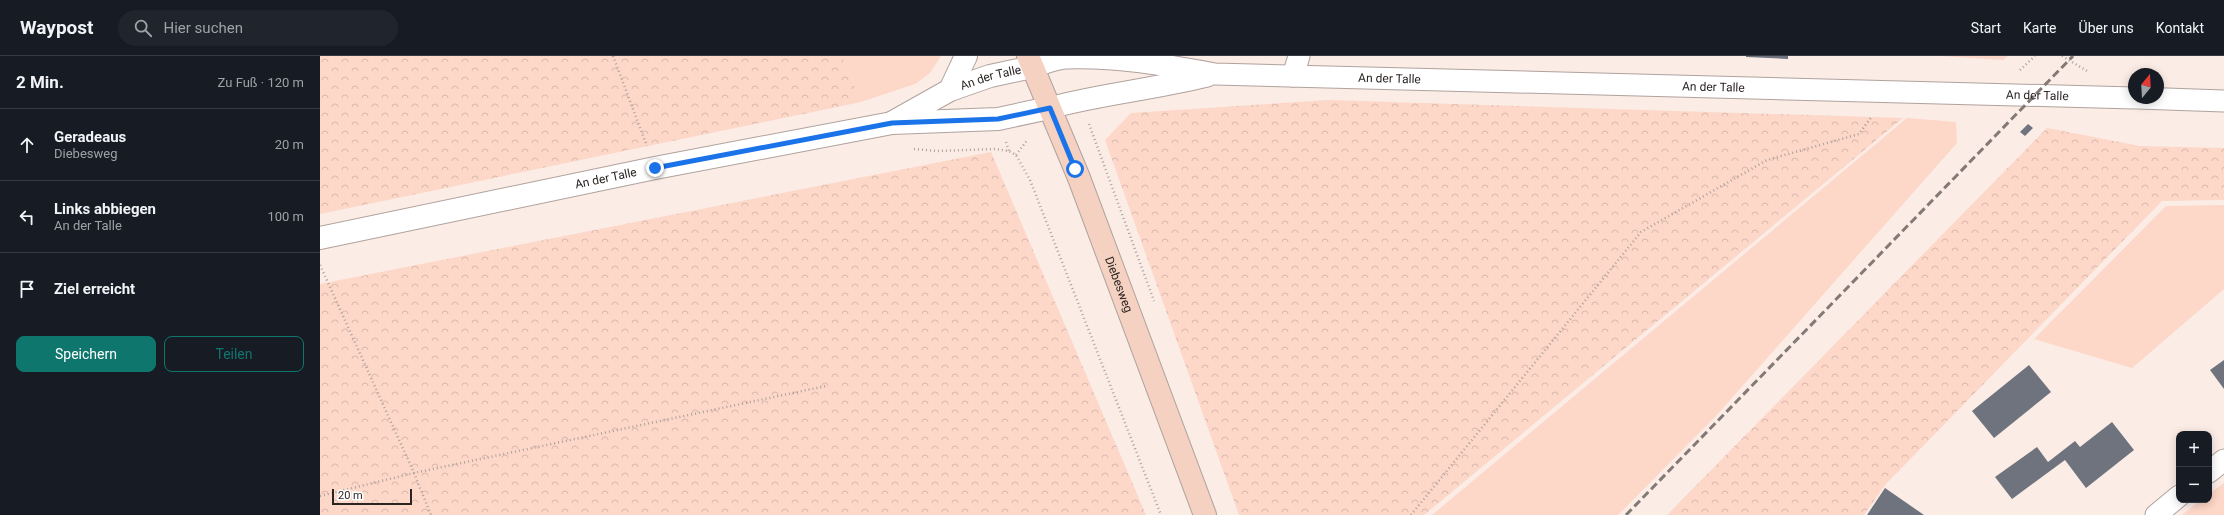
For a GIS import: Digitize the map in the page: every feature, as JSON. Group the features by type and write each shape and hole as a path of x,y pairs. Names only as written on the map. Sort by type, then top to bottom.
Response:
{"main road":[{"name":"Diebesweg","path":"1030,61 1077,173 1205,515"}],"street":[{"path":"950,90 966,56"},
{"path":"1293,76 1299,56"},
{"name":"An der Talle","path":"892,123 950,90 1030,61 1103,57 1123,58 1215,74 2128,98"},
{"name":"An der Talle","path":"320,238 655,168 892,123 998,119 1080,100 1166,86 1215,74"},
{"path":"2164,99 2224,101"},
{"path":"2212,470 2224,460"},
{"path":"2156,515 2176,498"}],"path":[{"path":"614,56 655,168"},
{"path":"2018,72 2035,56"},
{"path":"1411,515 1641,232 1767,160 1859,134 1892,91"},
{"path":"937,151 995,149 1009,151 1016,155 1030,180 1161,515"},
{"path":"320,265 414,473 431,515"},
{"path":"320,496 414,473 826,386"}],"green space":[{"path":"320,56 842,56 861,102 320,214"},
{"path":"842,56 941,56 930,73 915,84 861,102"},
{"path":"1941,56 2008,56 2003,60"},
{"path":"1328,100 1903,118 1424,515 1239,515 1105,140 1131,113"},
{"path":"1907,118 1956,122 1957,143 1715,417 1618,515 1432,515"},
{"path":"2047,128 2140,146 2224,148 2224,200 2162,201 1885,485 1864,515 1667,515"},
{"path":"991,152 1146,515 320,515 320,284"},
{"path":"2224,205 2224,289 2132,368 2034,339 2166,206"},
{"path":"2224,483 2224,515 2182,515 2197,503 2212,503 2212,492"}],"building":[{"path":"1788,56 1788,59 1746,57"},
{"path":"2028,124 2033,128 2025,136 2020,132"},
{"path":"2224,360 2224,389 2210,370"},
{"path":"2029,365 2051,392 1994,438 1972,411"},
{"path":"2112,422 2134,450 2086,488 2065,460 2012,499 1995,477 2037,447 2048,462 2075,441 2080,447"},
{"path":"1885,488 1924,515 1867,515"}],"railway":[{"path":"1626,515 2073,56"}],"route":[{"path":"655,168 892,123 958,122 998,119 1050,108 1075,169"}]}
